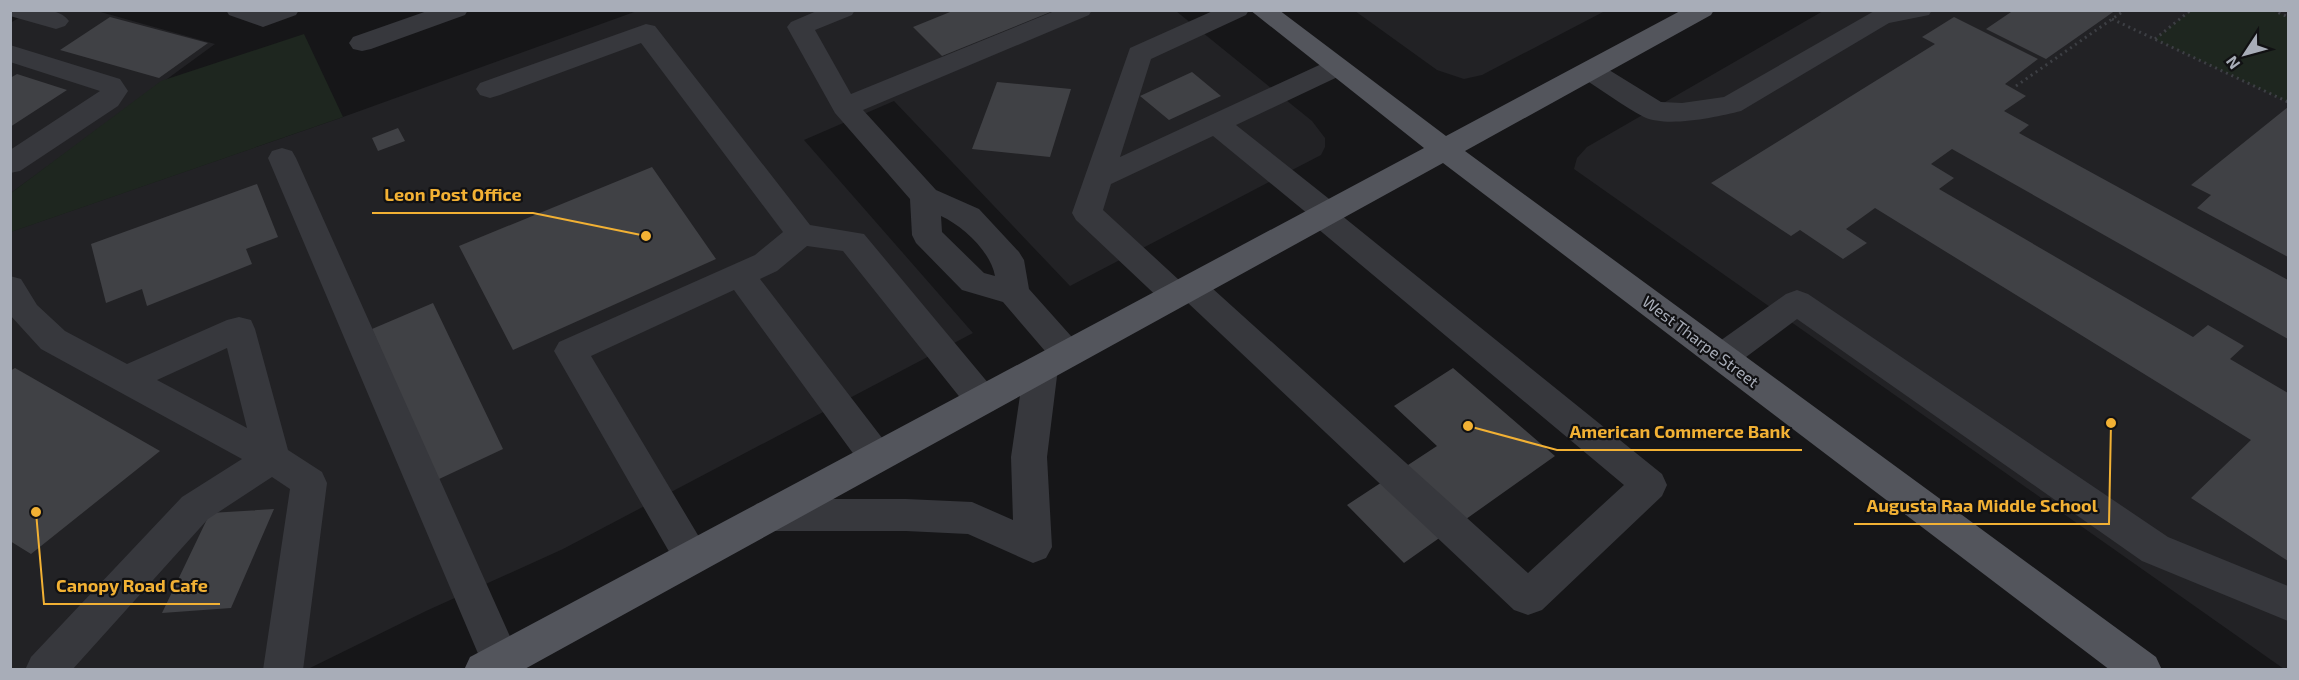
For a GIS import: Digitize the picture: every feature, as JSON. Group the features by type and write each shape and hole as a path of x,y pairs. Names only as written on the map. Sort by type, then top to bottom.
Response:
{"main road":[{"name":"West Tharpe Street","path":"1262,10 1444,149 2142,669"},
{"path":"493,665 1702,10"}],"lane":[{"path":"17,10 56,21"},
{"path":"238,10 269,15 287,10"},
{"path":"362,43 456,10"},
{"path":"769,515 906,515 972,518 1033,547 1029,457 1054,361 1014,293 1008,261 968,216 925,197 844,107 800,27 843,10"},
{"path":"844,107 1080,10"},
{"path":"1216,124 1648,485 1528,598 1280,369 1088,213 1139,54 1237,10"},
{"path":"1591,71 1655,111 1682,112 1731,105 1879,14 1920,10"},
{"path":"490,89 646,32 801,234 854,242 982,400"},
{"path":"10,53 110,85 114,91 108,100 10,164"},
{"path":"1099,178 1337,67"},
{"path":"282,158 493,665"},
{"path":"925,197 927,235 973,282 1014,293"},
{"path":"692,557 571,351 766,263 801,234"},
{"path":"740,274 876,457"},
{"path":"1722,357 1797,302 2155,549 2289,604"},
{"path":"16,308 53,340 272,458 309,483 283,669"},
{"path":"126,379 239,328 272,458"},
{"path":"45,669 195,508 272,458"}],"path":[{"path":"2016,86 2125,10"},
{"path":"2155,39 2191,10"},
{"path":"2273,10 2289,17"},
{"path":"2112,19 2289,102"}],"shaded area":[{"path":"31,11 97,11 215,44 11,193 10,23"},
{"path":"637,11 1176,11 1312,121 1325,138 1325,147 1321,155 1070,286 894,101 804,140 973,333 563,549 426,611 308,669 11,669 10,232 343,117"},
{"path":"1355,11 1605,11 1482,75 1464,79 1437,70"},
{"path":"1823,11 2288,11 2288,669 2284,669 1574,169 1577,158 1587,147"},
{"path":"2191,11 2273,11 2288,17 2288,102 2155,39"},
{"path":"304,34 343,117 11,232 11,193 161,81"}],"building":[{"path":"955,10 1053,11 942,56 913,27"},
{"path":"2014,10 2116,10 2046,59 1986,29"},
{"path":"110,17 208,43 159,78 60,50"},
{"path":"1954,17 2038,59 2005,84 2026,96 2004,111 2029,125 2019,133 2288,280 2288,339 1952,149 1931,164 1954,178 1939,189 2193,337 2208,325 2244,346 2230,359 2288,393 2288,561 2191,498 2251,440 1875,208 1846,229 1867,243 1843,259 1800,230 1791,236 1711,183 1935,44 1922,37"},
{"path":"1192,72 1221,96 1169,120 1140,96"},
{"path":"17,74 67,90 10,127 10,78"},
{"path":"997,82 1071,89 1050,157 972,149"},
{"path":"2288,107 2288,257 2197,208 2211,195 2191,185"},
{"path":"398,128 405,141 378,151 372,138"},
{"path":"652,167 716,259 513,350 459,246"},
{"path":"257,184 278,237 246,249 252,264 147,306 142,289 106,303 91,244"},
{"path":"433,303 503,449 437,480 372,329"},
{"path":"15,368 160,451 31,554 10,541 10,371"},
{"path":"1453,368 1555,456 1404,563 1347,505 1437,446 1394,406"},
{"path":"274,509 231,608 162,613 210,513"}],"place":[{"name":"Leon Post Office","path":"646,236"},
{"name":"Augusta Raa Middle School","path":"2111,423"},
{"name":"American Commerce Bank","path":"1468,426"},
{"name":"Canopy Road Cafe","path":"36,512"}]}
